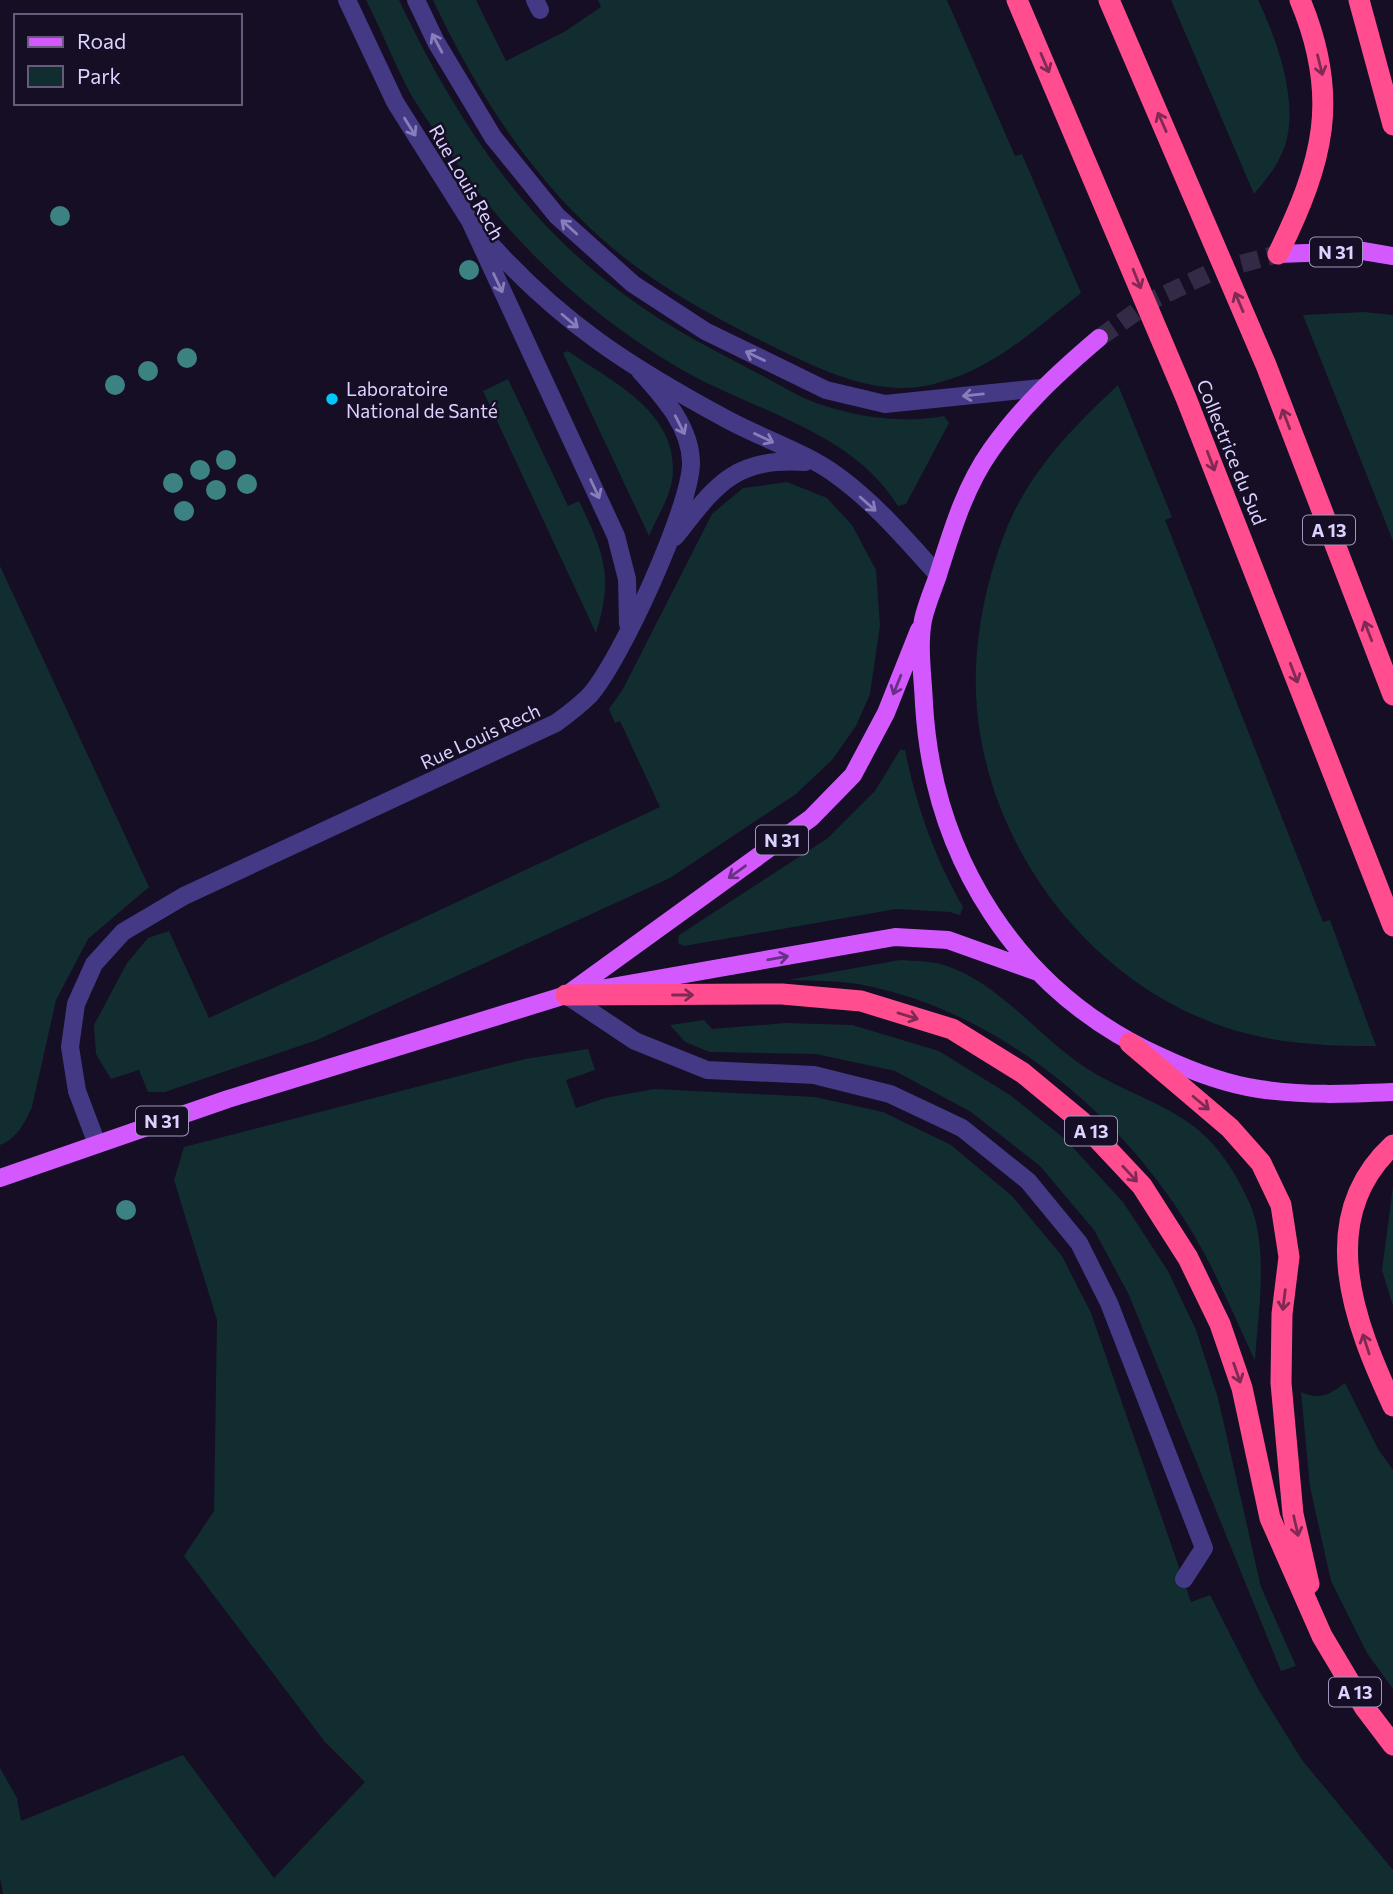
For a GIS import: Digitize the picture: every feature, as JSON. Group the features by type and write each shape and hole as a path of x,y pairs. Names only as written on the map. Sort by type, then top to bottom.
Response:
{"highway":[{"name":"Collectrice du Sud","path":"1017,0 1186,398 1393,926"},
{"name":"A 13","path":"1109,0 1266,365 1393,695"},
{"path":"1278,254 1306,197 1322,140 1323,80 1309,22 1300,0"},
{"path":"1359,0 1393,125"},
{"name":"A 13","path":"566,995 782,994 861,1001 952,1029 1023,1073 1081,1121 1142,1186 1188,1258 1220,1324 1242,1388 1270,1518 1322,1636 1365,1708 1393,1745"},
{"name":"A 13","path":"1130,1043 1230,1128 1261,1163 1281,1205 1289,1257 1282,1314 1281,1383 1293,1514 1322,1636"},
{"path":"1393,1145 1363,1185 1350,1219 1347,1277 1367,1349 1393,1406"}],"main road":[{"name":"N 31","path":"1278,254 1363,251 1393,256"},
{"name":"N 31","path":"566,995 811,818 853,775 880,723 922,621 952,525 990,452 1041,388 1099,338"},
{"name":"N 31","path":"922,621 926,737 939,802 962,864 995,922 1038,972 1082,1011 1130,1043 1192,1071 1257,1089 1325,1096 1393,1091"},
{"name":"N 31","path":"0,1178 228,1099 566,995 895,937 948,940 1038,972"}],"street":[{"name":"Rue Louis Rech","path":"97,1144 77,1091 71,1048 73,1026 76,1004 94,964 122,932 184,896 556,723 589,696 611,664 628,628 627,579 616,536 470,221 395,102 347,0"},
{"path":"416,0 436,42 493,137 557,216 633,284 705,331 826,390 885,404 1041,388"},
{"path":"470,221 524,283 592,339 639,371 840,478 895,527 938,575"},
{"path":"628,628 668,545 687,487 691,462 685,431 667,401 639,371"},
{"path":"668,545 707,496 733,473 760,463 814,462"},
{"path":"566,995 635,1041 707,1070 814,1075 890,1094 962,1128 1028,1181 1079,1243 1109,1303 1204,1548 1184,1579"}],"green space":[{"path":"366,0 399,0 442,83 493,162 554,234 588,266 625,295 706,346 819,404 881,418 944,416 949,423 906,504 898,506 877,479 852,457 824,438 701,380 637,341 573,292 544,265 490,206 420,110"},
{"path":"433,0 476,0 506,61 564,32 601,7 598,0 947,0 1015,156 1022,154 1081,293 1012,347 976,369 934,384 893,388 873,385 815,366 744,332 677,294 610,246 578,217 521,150 496,114 452,39"},
{"path":"1171,0 1258,0 1265,15 1283,68 1289,122 1282,154 1254,194"},
{"path":"1364,312 1393,315 1393,541 1303,315"},
{"path":"568,351 641,403 656,419 666,437 672,457 672,481 649,536 563,353"},
{"path":"508,379 568,506 579,501 595,536 604,565 605,580 596,633 483,391"},
{"path":"1118,385 1172,517 1165,520 1323,922 1330,920 1376,1046 1290,1042 1261,1037 1204,1019 1151,992 1104,956 1063,913 1028,865 1002,811 984,755 976,696 979,630 993,566 1008,525 1029,485 1070,433"},
{"path":"787,482 827,498 852,525 876,570 880,625 870,694 856,726 832,760 796,794 670,878 317,1040 165,1092 148,1092 139,1070 111,1079 96,1054 94,1025 127,963 148,938 169,931 209,1018 660,807 620,721 615,723 609,709 623,689 712,514 743,488"},
{"path":"0,566 149,887 88,939 56,1000 32,1107 16,1134 0,1145"},
{"path":"900,750 905,750 921,812 935,850 963,907 960,915 896,909 684,946 678,943 679,935 828,838 875,791"},
{"path":"900,960 942,964 968,975 1006,1001 1077,1062 1110,1082 1182,1118 1213,1144 1236,1177 1256,1221 1261,1281 1255,1361 1210,1264 1175,1205 1142,1161 1104,1120 1062,1082 1018,1050 970,1022 920,1001 858,984 788,980"},
{"path":"704,1020 712,1029 786,1023 852,1025 939,1051 1010,1095 1065,1139 1123,1202 1168,1271 1196,1330 1218,1398 1261,1587 1296,1666 1281,1671 1129,1295 1094,1230 1040,1166 971,1112 895,1071 816,1054 710,1052 685,1042 670,1025"},
{"path":"588,1049 595,1070 566,1080 576,1108 605,1098 654,1089 815,1097 883,1112 951,1145 1012,1196 1062,1256 1091,1313 1191,1602 1210,1595 1258,1689 1302,1760 1393,1870 1393,1894 3,1894 0,1878 0,1768 17,1798 21,1821 183,1755 274,1878 365,1782 325,1742 184,1556 214,1511 217,1320 174,1180 184,1147 525,1059"},
{"path":"1393,1187 1393,1306 1382,1270"},
{"path":"1345,1383 1378,1449 1393,1470 1393,1689 1367,1653 1331,1581 1310,1487 1301,1392 1314,1396 1324,1395"}],"tunnel":[{"path":"1099,338 1153,300 1214,271 1278,254"}],"place":[{"name":"Laboratoire National de Santé","path":"332,399"}]}
